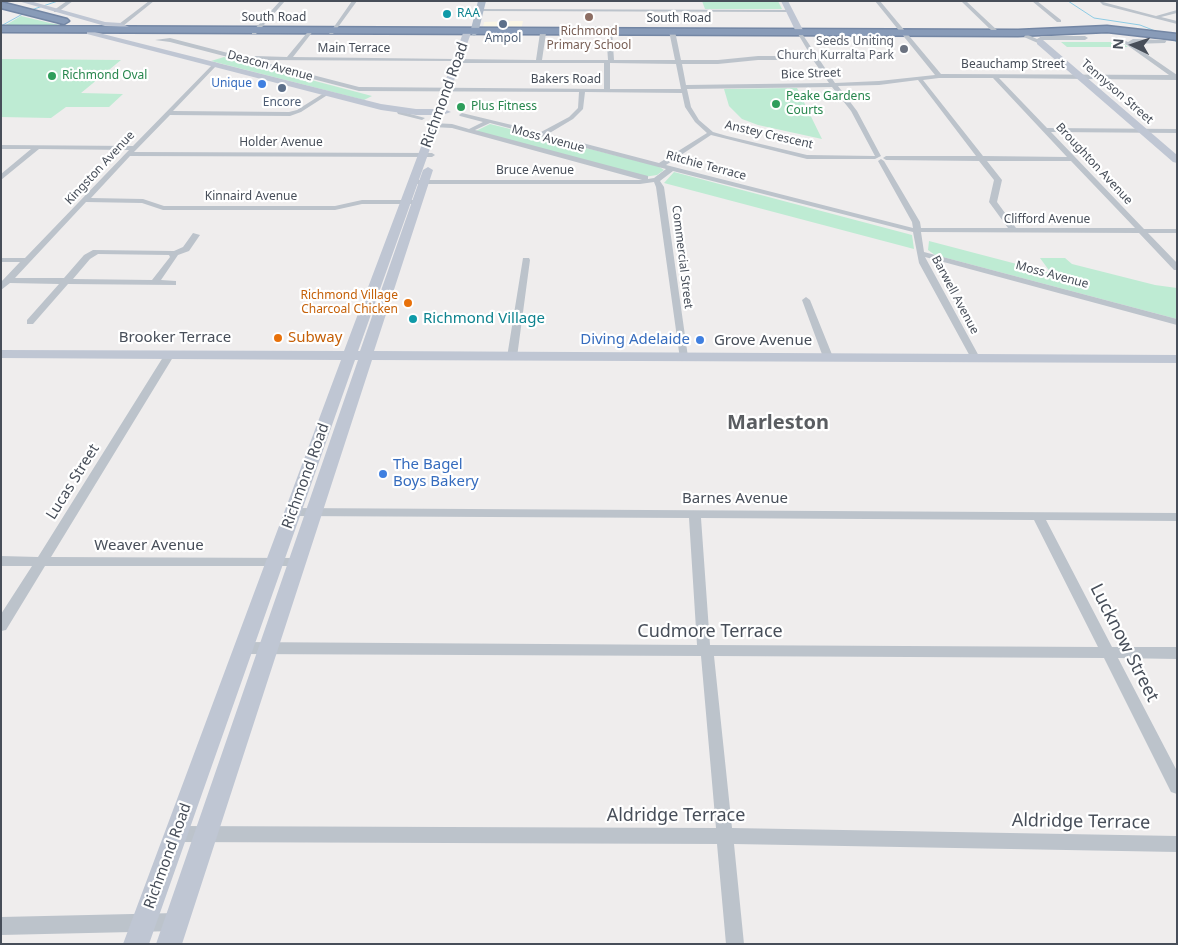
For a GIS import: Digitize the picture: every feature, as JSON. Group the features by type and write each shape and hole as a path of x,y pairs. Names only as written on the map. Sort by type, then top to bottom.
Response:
{"highway":[{"path":"8,1 93,25 119,29"},
{"path":"1,5 31,7 95,31"},
{"name":"South Road","path":"119,29 132,38 255,31"},
{"name":"South Road","path":"1,31 95,31 119,29 175,32 673,32 799,30 904,33"},
{"name":"South Road","path":"996,34 1107,29 1169,37"},
{"name":"South Road","path":"332,32 442,30 542,37 610,32"},
{"name":"South Road","path":"799,30 815,32 1169,37"},
{"path":"132,38 130,36 137,34 175,32"},
{"path":"996,34 1116,39 1169,37"}],"main road":[{"name":"Richmond Road","path":"470,31 481,14 481,6"},
{"name":"Richmond Road","path":"412,202 413,182"},
{"name":"Richmond Road","path":"140,933 176,834"}],"street":[{"path":"56,11 71,1"},
{"path":"31,7 56,11 119,29 152,1"},
{"path":"255,31 283,1"},
{"path":"332,32 355,1"},
{"path":"784,1 799,30"},
{"path":"877,1 939,76"},
{"path":"963,1 996,34"},
{"path":"1034,1 1059,21"},
{"path":"1101,1 1105,4 1177,22"},
{"path":"481,6 788,11"},
{"path":"1156,17 1177,11"},
{"name":"Barwell Avenue","path":"799,30 814,58 854,111 916,222 920,254 975,358"},
{"name":"Deacon Avenue","path":"95,31 132,38 215,64 326,94 399,110 442,112"},
{"name":"Richmond Road","path":"413,182 428,154 470,31"},
{"path":"290,58 310,32"},
{"path":"608,92 610,32"},
{"name":"Anstey Crescent","path":"673,32 684,89 692,115 711,133 724,138 807,157 1075,159"},
{"name":"Tennyson Street","path":"1026,36 1040,42 1177,160"},
{"path":"539,61 542,37"},
{"path":"1129,44 1133,41 1169,37"},
{"name":"Tennyson Street","path":"1040,42 1039,40 1042,38 1085,38"},
{"path":"1116,39 1129,44 1176,77"},
{"name":"Bakers Road","path":"158,40 170,40 359,89 582,92 684,89"},
{"name":"Main Terrace","path":"245,60 290,58 679,62 814,58"},
{"name":"Kingston Avenue","path":"1,287 215,64"},
{"name":"Beauchamp Street","path":"939,76 1176,77"},
{"name":"Bice Street","path":"684,89 880,83 939,76"},
{"name":"Broughton Avenue","path":"994,76 1177,268"},
{"path":"919,78 998,180 993,202 1014,231"},
{"path":"543,134 571,118 581,108 582,92"},
{"path":"168,114 290,114 299,111 326,94"},
{"name":"Deacon Avenue","path":"399,110 400,113 422,118"},
{"name":"Ritchie Terrace","path":"462,115 918,230"},
{"path":"470,131 489,121"},
{"name":"Moss Avenue","path":"437,126 470,131 656,180"},
{"path":"1047,130 1177,131"},
{"path":"661,165 711,133"},
{"name":"Holder Avenue","path":"1,147 132,151 428,154"},
{"path":"1,178 38,147"},
{"name":"Richmond Road","path":"176,834 349,355 412,202 425,182 428,154"},
{"path":"656,180 672,168"},
{"name":"Bruce Avenue","path":"413,182 640,182 656,180"},
{"name":"Commercial Street","path":"656,180 660,187 682,357"},
{"name":"Kinnaird Avenue","path":"85,200 143,201 163,208 335,208 362,202 412,202"},
{"name":"Richmond Road","path":"172,933 367,355 412,202"},
{"name":"Clifford Avenue","path":"918,230 1177,231"},
{"path":"30,322 87,257 96,252 174,254 186,249 196,235"},
{"path":"156,281 174,257 174,254"},
{"name":"Moss Avenue","path":"920,254 1177,322"},
{"path":"1,260 28,260"},
{"path":"512,357 526,260"},
{"path":"8,280 156,281 173,283"},
{"path":"806,300 828,357"},
{"name":"Brooker Terrace","path":"1,354 349,355"},
{"name":"Lucas Street","path":"1,626 170,354"},
{"name":"Grove Avenue","path":"349,355 1177,359"},
{"name":"Barnes Avenue","path":"293,512 695,516 1177,517"},
{"path":"695,516 705,651 736,944"},
{"name":"Lucknow Street","path":"1038,516 1177,787"},
{"name":"Weaver Avenue","path":"1,561 297,563"},
{"name":"Cudmore Terrace","path":"243,648 1177,653"},
{"name":"Aldridge Terrace","path":"176,834 725,836 1177,844"},
{"path":"1,926 172,933"}],"shaded area":[{"name":"Ampol","path":"523,21 521,30 483,28 484,22"}],"green space":[{"path":"702,1 778,1 782,9 705,9"},
{"path":"21,16 50,23 76,28 1,28"},
{"path":"1061,42 1121,42 1128,47 1067,47"},
{"path":"224,57 372,96 364,100 211,61"},
{"name":"Richmond Oval","path":"1,59 121,60 81,93 123,94 109,107 66,107 51,118 1,117"},
{"path":"797,88 822,139 758,125 742,119 729,106 724,89"},
{"path":"490,124 658,166 664,170 657,175 644,177 476,131"},
{"path":"674,172 912,235 914,249 664,183"},
{"path":"929,241 1051,273 1040,258 1065,258 1072,264 1155,285 1177,288 1177,319 935,255 928,250"}],"waterway":[{"path":"1,26 28,11 58,1"},
{"path":"1068,1 1094,18 1140,25 1163,34"},
{"path":"1170,38 1177,42"}],"place":[{"name":"RAA","path":"447,14"},
{"name":"Richmond Primary School","path":"589,17"},
{"name":"Ampol","path":"503,24"},
{"name":"Seeds Uniting Church Kurralta Park","path":"904,49"},
{"name":"Richmond Oval","path":"52,76"},
{"name":"Unique","path":"262,84"},
{"name":"Encore","path":"282,88"},
{"name":"Peake Gardens Courts","path":"776,104"},
{"name":"Plus Fitness","path":"461,107"},
{"name":"Richmond Village Charcoal Chicken","path":"408,303"},
{"name":"Richmond Village","path":"413,319"},
{"name":"Subway","path":"278,338"},
{"name":"Diving Adelaide","path":"700,340"},
{"name":"The Bagel Boys Bakery","path":"383,474"}],"district":[{"name":"Marleston","path":"778,423"}]}
